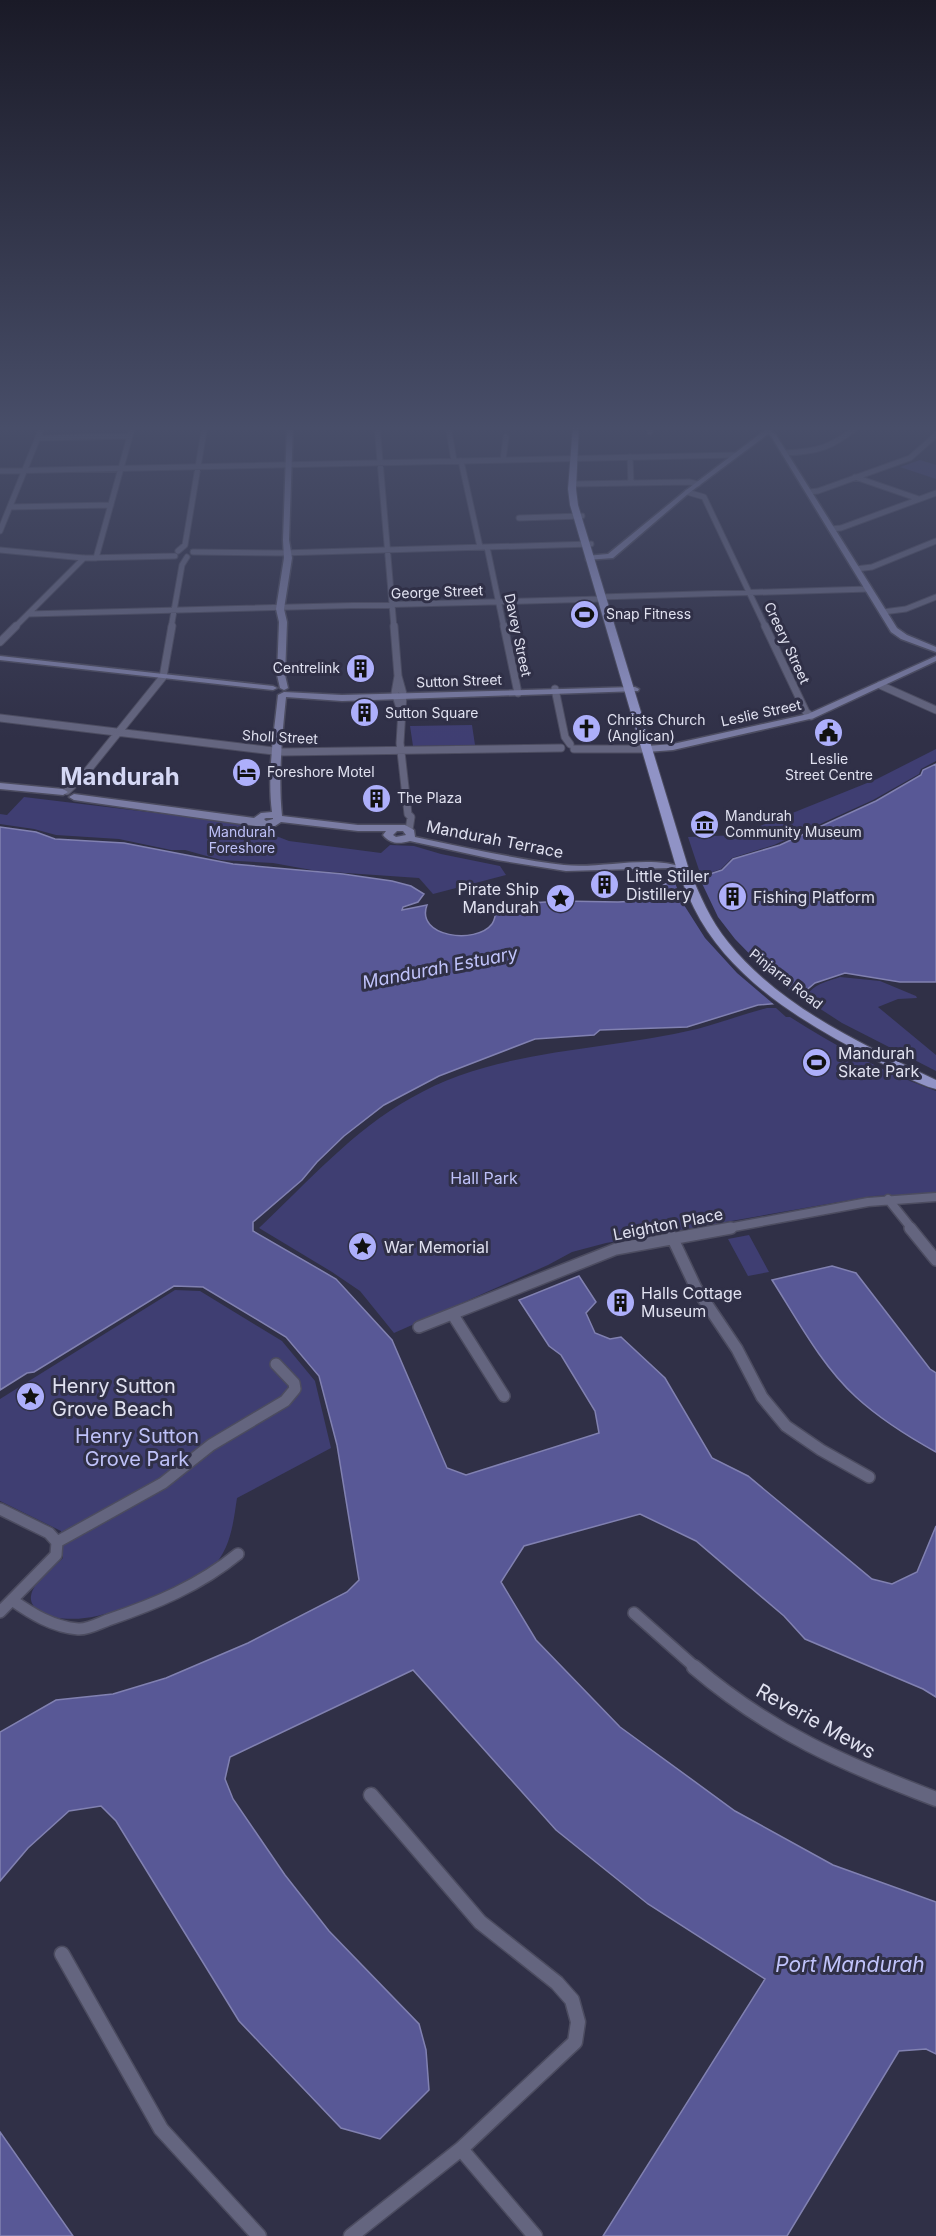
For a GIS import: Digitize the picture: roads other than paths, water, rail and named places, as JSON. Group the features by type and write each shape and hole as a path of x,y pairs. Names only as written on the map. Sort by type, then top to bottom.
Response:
{"main road":[{"name":"Pinjarra Road","path":"584,529 695,903 720,941 746,969 843,1039 936,1085"},
{"name":"Pinjarra Road","path":"801,1009 936,1077"}],"street":[{"path":"96,558 104,529"},
{"path":"189,552 191,529"},
{"path":"277,819 276,752 286,529"},
{"path":"385,529 404,751 402,764 405,768 408,814 411,823 400,832"},
{"path":"476,529 480,547"},
{"path":"592,558 610,556 642,529"},
{"name":"Creery Street","path":"720,529 806,712 811,716"},
{"path":"831,529 899,635 936,650"},
{"path":"856,569 872,567 936,541"},
{"path":"0,550 96,558 178,556 189,552 258,553 588,544"},
{"name":"Davey Street","path":"487,547 518,691"},
{"path":"178,556 189,552"},
{"path":"70,794 162,678 174,611 178,556"},
{"path":"0,642 84,558"},
{"name":"George Street","path":"28,614 498,602 869,589"},
{"path":"883,612 906,609 936,597"},
{"name":"Sutton Street","path":"0,659 327,698 631,687"},
{"name":"Leslie Street","path":"650,747 678,744 811,716 880,685 888,684 936,660"},
{"path":"880,685 936,710"},
{"path":"556,690 568,745"},
{"name":"Sholl Street","path":"0,718 276,752 404,751 568,745 650,747"},
{"path":"0,788 262,817 275,801"},
{"name":"Mandurah Terrace","path":"262,817 266,825 277,819 400,832 497,857 566,868 669,865 687,874"},
{"name":"Leighton Place","path":"419,1327 616,1249 888,1199 936,1197"},
{"path":"888,1199 936,1260"},
{"path":"672,1237 696,1288 737,1349 762,1397 786,1426 820,1450 869,1477"},
{"path":"453,1315 504,1396"},
{"path":"57,1542 163,1482 211,1445 285,1401 295,1389 294,1383 276,1364"},
{"path":"0,1509 49,1533 57,1542 56,1555 0,1612"},
{"path":"12,1600 37,1618 80,1630 187,1590 216,1572 238,1554"},
{"name":"Reverie Mews","path":"634,1613 691,1664 761,1718 844,1763 936,1799"},
{"path":"351,2236 461,2149 575,2042 578,2022 572,2000 557,1983 480,1922 371,1795"},
{"path":"62,1954 161,2129 259,2236"},
{"path":"461,2149 535,2236"}],"water":[{"path":"936,764 936,982 900,982 845,973 815,983 792,1002 758,1005 687,1027 600,1030 594,1035 535,1039 439,1076 384,1105 344,1136 302,1180 253,1222 253,1231 336,1279 392,1340 447,1468 466,1475 599,1433 595,1411 561,1355 549,1346 519,1300 579,1276 596,1302 586,1313 595,1333 610,1339 621,1337 665,1378 712,1458 748,1476 872,1579 892,1584 917,1572 936,1526 936,1697 923,1689 805,1639 784,1616 696,1541 640,1514 524,1546 501,1582 536,1640 620,1727 735,1811 833,1865 936,1902 936,2054 926,2049 899,2051 787,2236 603,2236 765,1979 648,1904 556,1830 413,1670 230,1757 225,1779 233,1799 285,1875 329,1931 419,2024 426,2050 429,2090 380,2139 341,2128 239,2021 116,1821 101,1806 69,1811 28,1848 0,1881 0,1732 56,1700 113,1694 166,1678 248,1643 347,1592 359,1580 337,1445 319,1376 286,1337 203,1287 174,1286 34,1372 27,1373 0,1390 0,827 36,832 55,839 124,843 233,864 392,881 411,886 424,894 418,902 403,907 402,910 427,905 426,916 430,924 438,931 461,936 484,931 492,924 497,906 500,905 561,901 636,901 669,882 695,879 722,870 733,859 780,845 876,801"},
{"path":"832,1266 856,1273 930,1369 936,1373 936,1452 884,1420 843,1384 810,1341 772,1280"},
{"path":"0,2132 73,2236 0,2236"}],"place":[{"name":"Snap Fitness","path":"585,614"},
{"name":"Centrelink","path":"361,668"},
{"name":"Sutton Square","path":"364,713"},
{"name":"Christs Church (Anglican)","path":"586,728"},
{"name":"Leslie Street Centre","path":"829,732"},
{"name":"Foreshore Motel","path":"246,772"},
{"name":"The Plaza","path":"376,798"},
{"name":"Mandurah Community Museum","path":"704,824"},
{"name":"Little Stiller Distillery","path":"605,885"},
{"name":"Fishing Platform","path":"732,897"},
{"name":"Pirate Ship Mandurah","path":"560,898"},
{"name":"Mandurah Skate Park","path":"817,1062"},
{"name":"War Memorial","path":"363,1247"},
{"name":"Halls Cottage Museum","path":"620,1302"},
{"name":"Henry Sutton Grove Beach","path":"31,1397"}],"district":[{"name":"Mandurah","path":"120,777"}],"park label":[{"name":"Mandurah Foreshore","path":"242,840"},
{"name":"Hall Park","path":"484,1178"},
{"name":"Henry Sutton Grove Park","path":"137,1448"}],"water label":[{"name":"Mandurah Estuary","path":"440,968"},
{"name":"Port Mandurah","path":"850,1965"}]}
